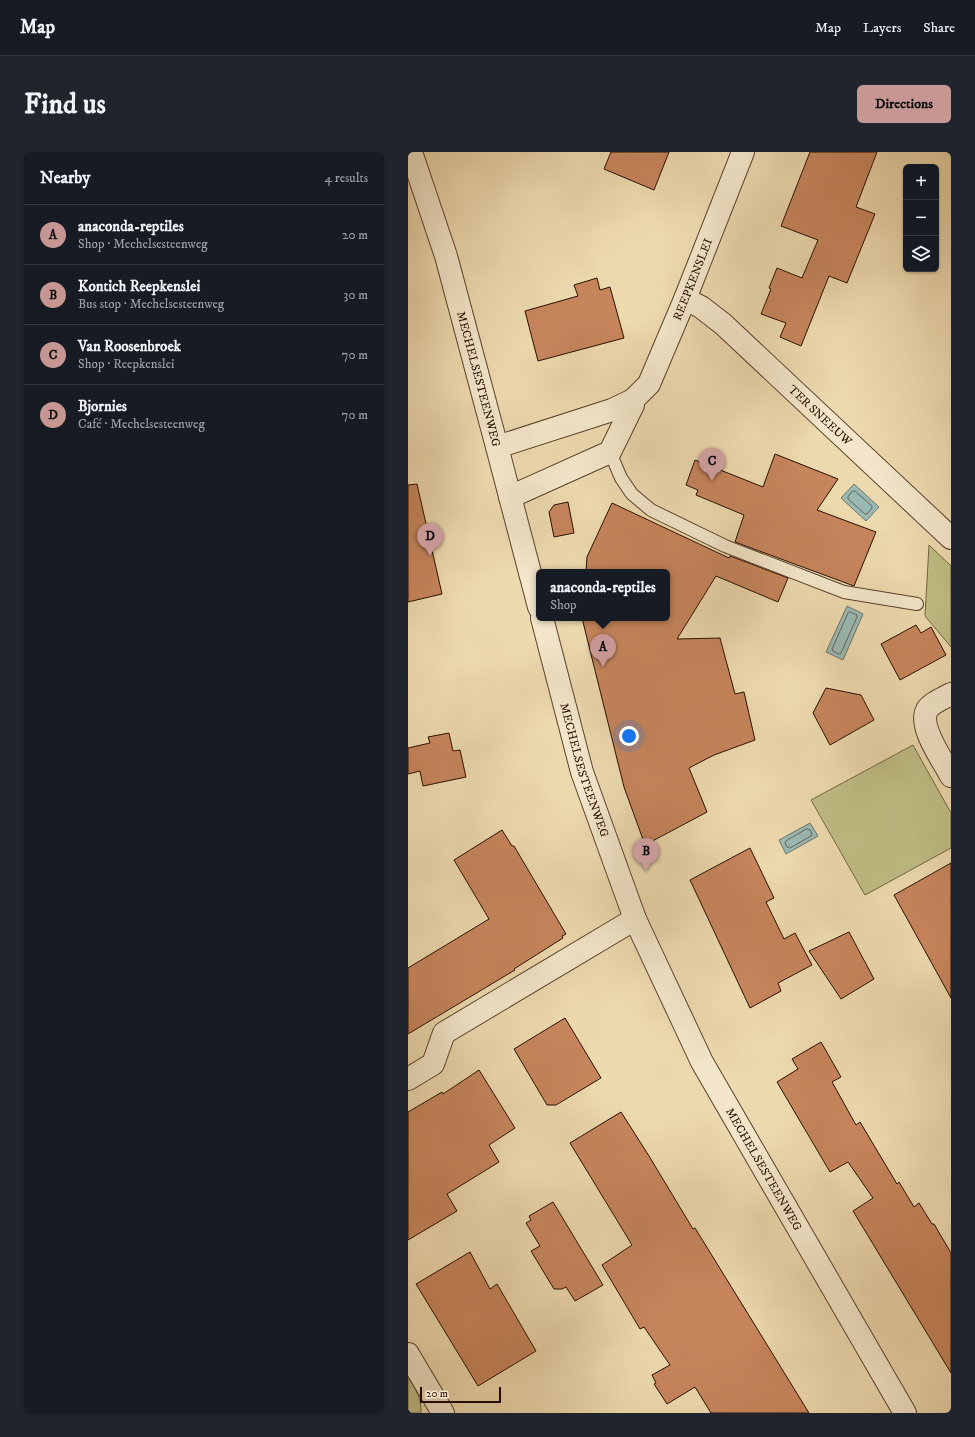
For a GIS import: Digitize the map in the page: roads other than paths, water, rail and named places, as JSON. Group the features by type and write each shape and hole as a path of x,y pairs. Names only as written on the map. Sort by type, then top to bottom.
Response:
{"street":[{"name":"MECHELSESTEENWEG","path":"411,152 446,256 498,447 536,597"},
{"name":"REEPKENSLEI","path":"498,447 612,410 633,400 649,384 685,299 743,152"},
{"name":"TER SNEEUW","path":"685,299 701,307 723,324 951,538"},
{"name":"REEPKENSLEI","path":"610,452 633,405 633,400"},
{"path":"510,497 610,452"},
{"name":"MECHELSESTEENWEG","path":"543,621 582,772 635,919 702,1062 905,1413"},
{"path":"951,694 928,709 925,723 929,735 951,776"},
{"path":"408,1079 432,1064 444,1033 635,919"},
{"path":"408,1354 443,1413"}],"lane":[{"path":"610,452 622,478 632,494 651,510 725,546 844,592 917,604"}],"water":[{"path":"854,484 879,507 866,521 841,498"},
{"path":"847,606 863,614 843,660 826,652"},
{"path":"810,823 818,836 786,854 779,840"}],"place":[{"name":"Van Roosenbroek","path":"712,481"},
{"name":"Bjornies","path":"430,556"},
{"name":"anaconda-reptiles","path":"603,667"},
{"name":"Kontich Reepkenslei","path":"646,871"}]}
